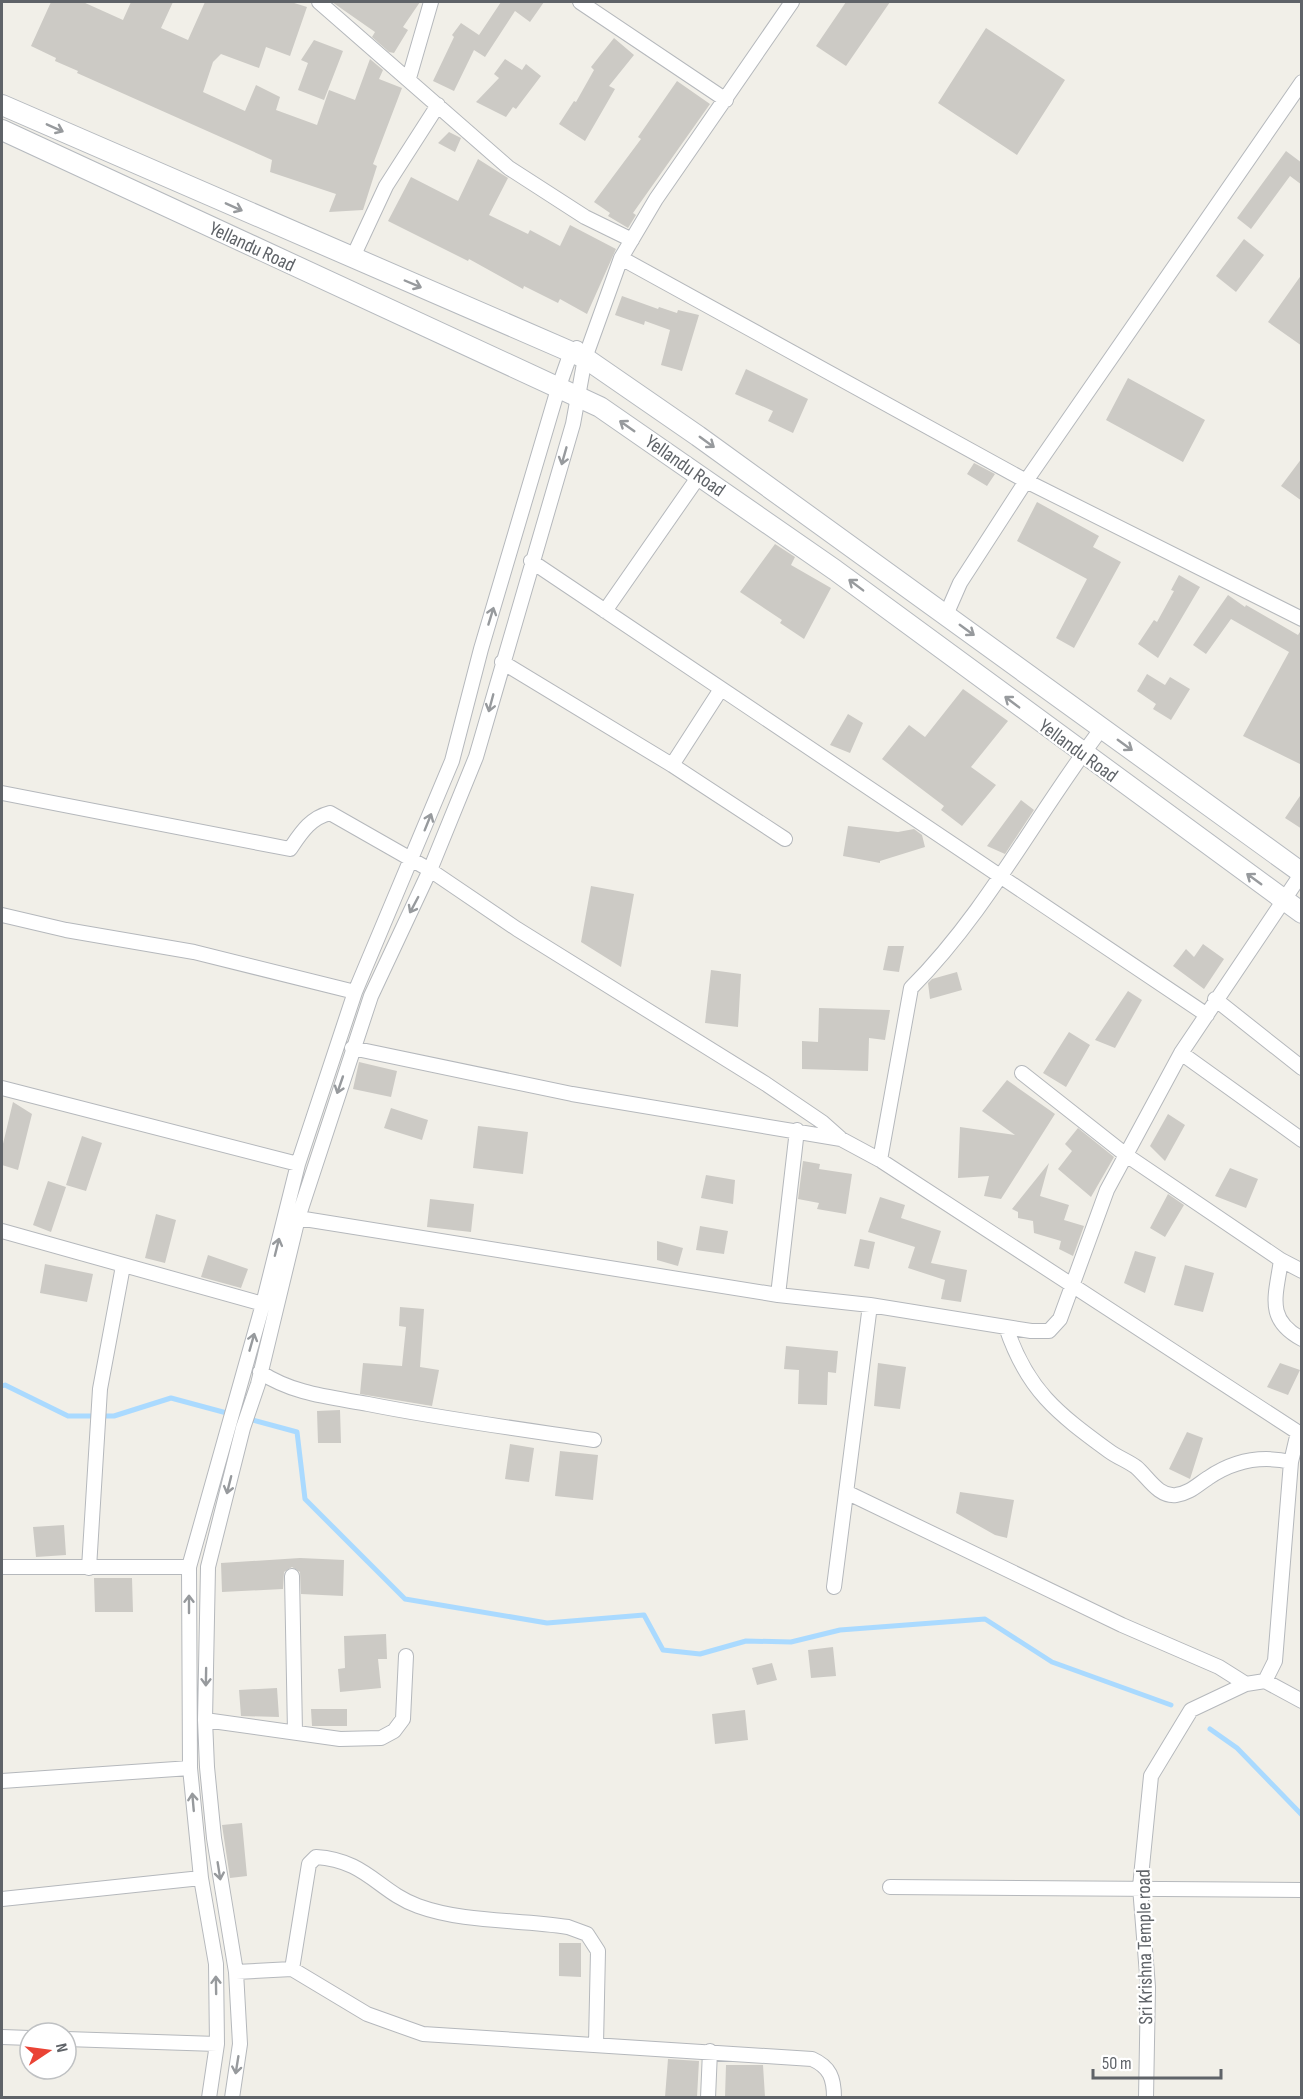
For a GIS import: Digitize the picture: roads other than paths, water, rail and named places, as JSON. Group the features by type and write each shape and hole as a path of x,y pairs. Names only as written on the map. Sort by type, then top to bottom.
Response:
{"main road":[{"name":"Yellandu Road","path":"2,105 352,259 578,355 698,436 1302,873"},
{"name":"Yellandu Road","path":"2,130 600,407 835,570 1302,914"}],"street":[{"path":"319,2 409,78 509,168 585,217 632,240"},
{"path":"409,78 431,2"},
{"path":"580,2 726,100"},
{"path":"209,2097 217,2044 216,1964 201,1878 190,1768 189,1567 263,1304 298,1164 355,992 452,760 481,650 558,388 578,355 593,336 621,258 656,199 792,2"},
{"path":"945,615 960,583 1026,481 1302,82"},
{"path":"352,259 386,186 438,105"},
{"path":"621,258 1026,481 1302,619"},
{"path":"232,2097 240,2044 236,1972 214,1838 205,1720 208,1567 243,1428 259,1378 298,1218 352,1048 395,940 430,870 476,757 579,398 578,355"},
{"path":"605,611 699,476"},
{"path":"531,561 1002,875 1207,1015"},
{"path":"502,662 672,765 785,839"},
{"path":"672,765 721,689"},
{"path":"880,1160 911,988 932,968 1002,875 1082,754 1102,728"},
{"path":"2,793 290,849 303,829 318,816 330,813 430,870 518,929 766,1084 822,1122 841,1139 880,1160 1300,1433 1291,1462 1275,1661 1265,1681 1302,1701"},
{"path":"298,1218 778,1295 870,1305 1006,1327 1049,1331 1060,1319 1107,1190 1181,1053 1215,999 1302,873"},
{"path":"2,915 66,930 194,952 355,992"},
{"path":"1215,999 1302,1068"},
{"path":"352,1048 572,1094 841,1139"},
{"path":"1181,1053 1302,1140"},
{"path":"1022,1073 1126,1155 1281,1260 1302,1271"},
{"path":"2,1088 298,1164"},
{"path":"778,1295 797,1130"},
{"path":"2,1231 263,1304"},
{"path":"1281,1260 1274,1305 1277,1317 1287,1331 1302,1339"},
{"path":"89,1568 100,1389 123,1266"},
{"path":"834,1587 870,1305"},
{"path":"1006,1327 1016,1358 1046,1401 1110,1452 1136,1467 1161,1492 1174,1496 1191,1491 1232,1464 1249,1460 1268,1459 1291,1462"},
{"path":"259,1378 309,1393 426,1415 594,1440"},
{"path":"846,1492 1122,1625 1219,1667 1246,1684"},
{"path":"2,1567 189,1567"},
{"path":"292,1576 295,1732"},
{"path":"205,1720 340,1739 381,1738 394,1731 403,1719 406,1656"},
{"name":"Sri Krishna Temple road","path":"1146,2097 1148,1987 1140,1887 1151,1776 1191,1710 1246,1684 1265,1681"},
{"path":"2,1781 190,1768"},
{"path":"292,1969 309,1864 316,1857 332,1858 360,1869 416,1905 445,1913 568,1927 587,1934 598,1951 596,2044"},
{"path":"2,1899 201,1878"},
{"path":"890,1887 1140,1887 1302,1890"},
{"path":"236,1972 292,1969 367,2014 423,2034 812,2059 824,2064 830,2072 834,2084 834,2097"},
{"path":"2,2037 18,2038"},
{"path":"78,2039 217,2044"},
{"path":"708,2097 710,2051"}],"waterway":[{"path":"2,1386 5,1385 68,1416 114,1416 171,1398 297,1432 305,1499 405,1599 547,1623 644,1615 663,1650 700,1654 746,1641 791,1642 840,1630 985,1619 1052,1662 1171,1705"},
{"path":"1210,1729 1237,1748 1302,1815"}]}
